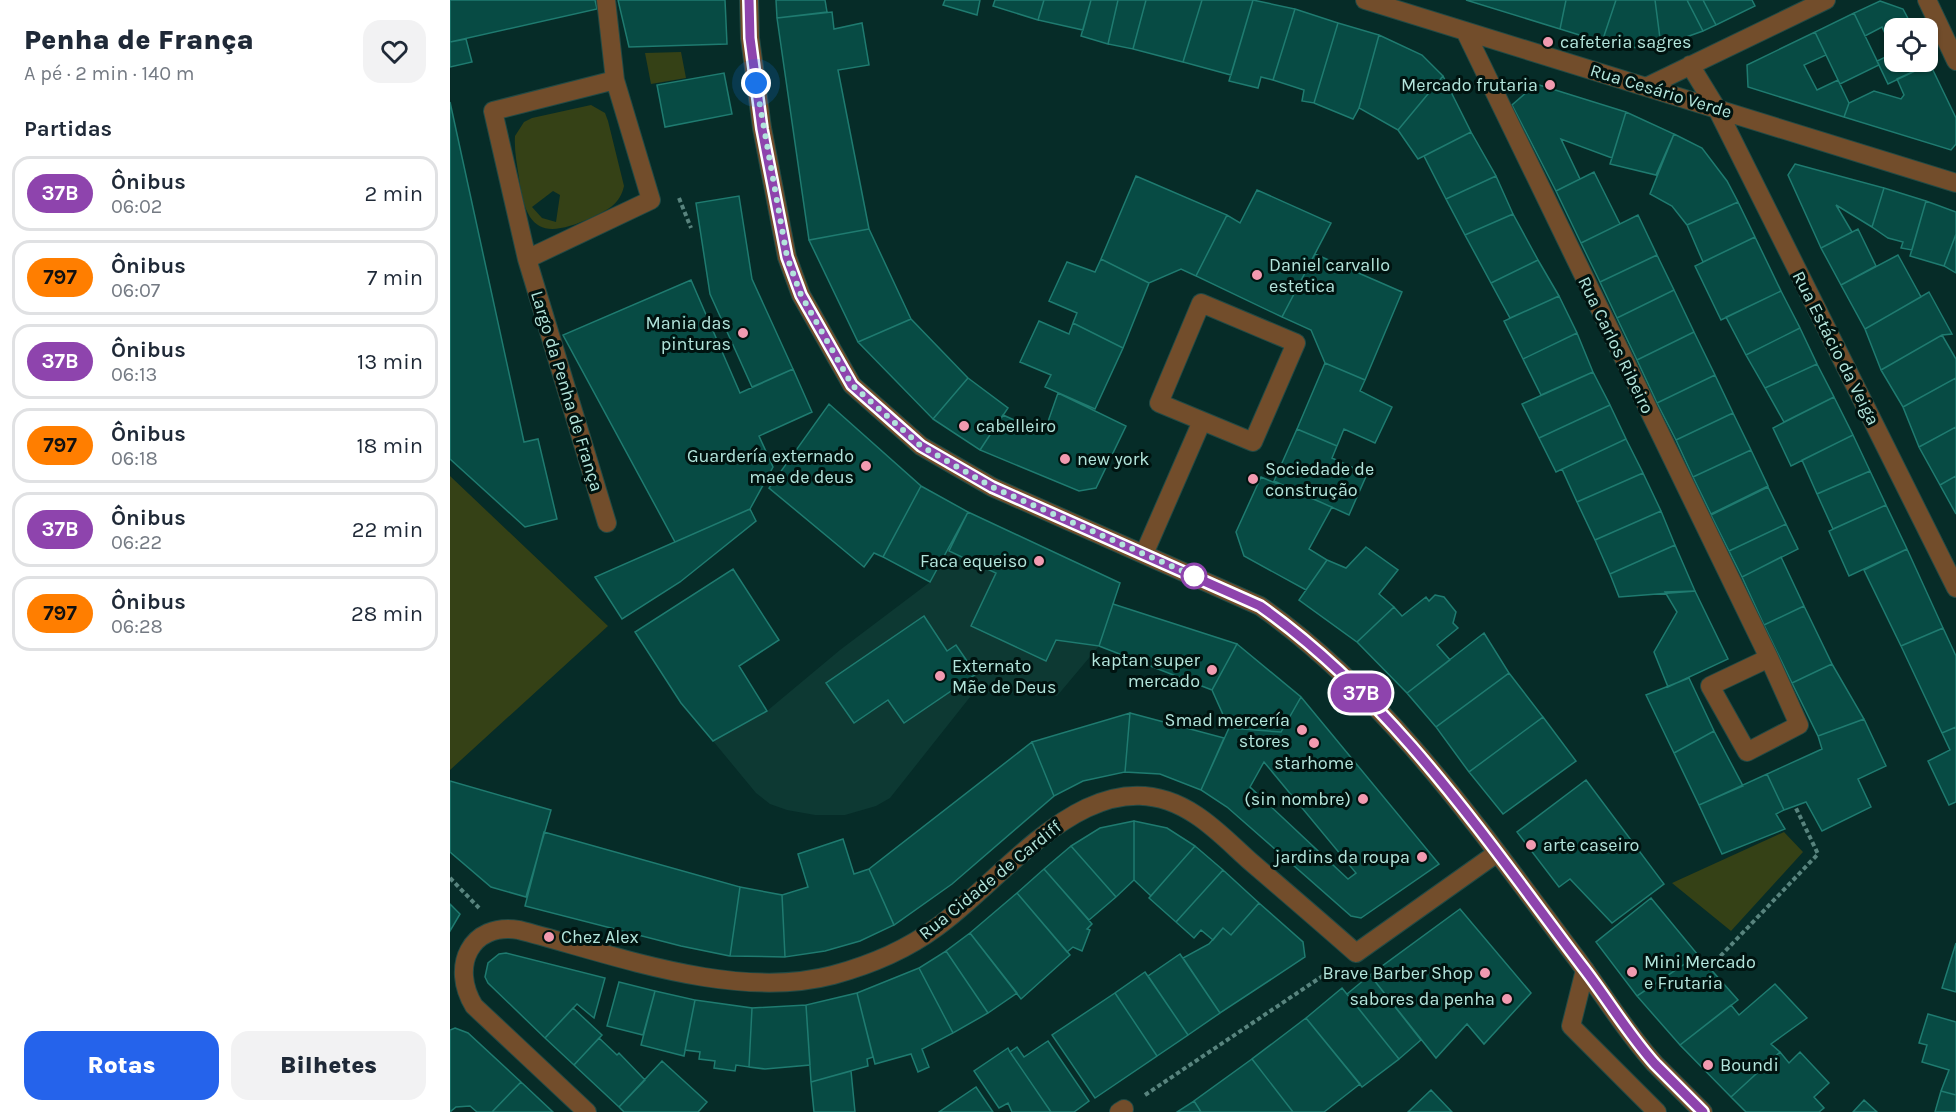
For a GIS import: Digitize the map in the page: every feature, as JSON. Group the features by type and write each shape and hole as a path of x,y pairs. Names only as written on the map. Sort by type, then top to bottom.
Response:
{"street":[{"path":"527,259 651,200 615,80 606,0"},
{"path":"749,0 750,38 762,129 787,257 801,295 852,385 921,446 992,487 1260,606 1296,631 1330,662 1418,753 1497,853 1655,1063 1703,1112"},
{"name":"Rua Cesário Verde","path":"1365,0 1956,183"},
{"path":"1646,87 1826,0"},
{"path":"1927,0 1956,61"},
{"name":"Rua Carlos Ribeiro","path":"1465,31 1768,658 1799,725 1747,752 1710,686 1768,658"},
{"name":"Rua Estácio da Veiga","path":"1690,65 1717,109 1956,588"},
{"name":"Largo da Penha de França","path":"607,523 527,259 493,111 615,80"},
{"path":"1202,303 1296,343 1253,442 1202,421 1159,403 1202,303"},
{"path":"1144,554 1202,421"},
{"name":"Rua Cidade de Cardiff","path":"490,930 506,928 519,930 714,979 753,983 792,982 831,975 877,960 937,928 1072,814 1113,798 1134,796 1155,798 1195,814 1356,953 1497,853"},
{"path":"490,930 476,939 466,951 460,966 465,995 587,1112"},
{"path":"1585,970 1572,1026 1657,1112"}],"path":[{"path":"676,190 691,228"},
{"path":"1710,967 1818,854 1795,806"},
{"path":"450,878 481,910 490,930"},
{"path":"1122,1110 1338,965"}],"shaded area":[{"path":"681,52 686,78 651,84 645,53"},
{"path":"591,105 605,113 624,186 620,197 613,205 593,217 562,228 550,229 540,226 533,220 522,196 515,141 515,136 524,122 532,118","holes":["553,191 560,195 556,222 542,218 532,207"]},
{"path":"450,476 608,626 450,770"},
{"name":"Externato Mãe de Deus","path":"968,512 1120,583 1099,646 1057,696 974,692 890,798 876,806 845,815 815,815 770,804 756,793 713,741 767,711 840,650 930,582"},
{"path":"1784,832 1803,852 1731,931 1672,883"}],"building":[{"path":"450,0 595,0 597,9 450,42"},
{"path":"618,0 725,0 727,44 629,47"},
{"path":"776,0 825,0 827,12 777,18"},
{"path":"945,0 980,0 977,15 943,5"},
{"path":"995,0 1044,0 1038,20 993,6"},
{"path":"1044,0 1091,0 1083,30 1038,20"},
{"path":"1091,0 1118,0 1108,44 1081,36"},
{"path":"1118,0 1146,0 1133,49 1108,44"},
{"path":"1146,0 1202,0 1183,62 1133,49"},
{"path":"1202,0 1253,0 1231,75 1183,62"},
{"path":"1253,0 1295,9 1273,80 1261,77 1258,88 1229,81"},
{"path":"1466,0 1566,0 1560,29"},
{"path":"1566,0 1616,0 1602,42 1560,29"},
{"path":"1616,0 1655,0 1661,46 1626,48 1602,42"},
{"path":"1655,0 1687,0 1703,31 1661,46"},
{"path":"1687,0 1703,0 1716,25 1703,31"},
{"path":"1703,0 1752,0 1755,6 1716,25"},
{"path":"1880,1 1903,9 1908,18 1884,18 1884,31 1882,27 1865,36 1854,13"},
{"path":"1295,9 1338,23 1314,103 1302,101 1304,90 1273,80"},
{"path":"832,12 834,29 862,23 869,65 838,70 869,229 809,240 777,18"},
{"path":"1854,13 1879,65 1840,84 1815,32"},
{"path":"1338,23 1379,35 1359,108 1353,119 1314,103"},
{"path":"1815,32 1826,55 1804,65 1817,90 1838,80 1849,103 1844,117 1748,87 1747,65"},
{"path":"1379,35 1422,55 1443,76 1398,130 1359,108"},
{"path":"466,39 472,62 450,67 450,42"},
{"path":"1884,58 1884,72 1913,72 1888,84 1877,61"},
{"path":"1912,72 1934,72 1956,118 1956,144 1951,150 1844,117 1849,103 1874,91 1901,99 1904,95 1897,79"},
{"path":"724,73 732,114 665,127 657,85"},
{"path":"1443,76 1471,132 1418,159 1398,130"},
{"path":"1536,84 1626,112 1612,158 1561,139 1580,179 1556,191 1512,105"},
{"path":"450,102 524,442 538,439 557,519 525,527 450,459"},
{"path":"1626,112 1674,134 1656,175 1610,164"},
{"path":"1471,132 1496,176 1446,199 1424,156"},
{"path":"1674,134 1702,148 1727,181 1738,202 1687,225 1672,206 1650,194"},
{"path":"1795,164 1884,188 1872,227 1836,205 1852,232 1821,248 1788,175"},
{"path":"1594,172 1620,224 1581,243 1556,191"},
{"path":"1136,176 1227,215 1196,276 1181,269 1149,283 1101,259"},
{"path":"1496,176 1513,214 1465,235 1446,199"},
{"path":"1884,188 1926,201 1912,250 1901,248 1903,242 1888,238 1872,227"},
{"path":"1257,190 1331,223 1282,317 1196,276 1227,215 1240,223"},
{"path":"739,196 752,279 793,369 752,387 710,294 696,203"},
{"path":"1926,201 1956,212 1956,234 1944,266 1910,256"},
{"path":"1738,202 1755,237 1703,262 1687,225"},
{"path":"1513,214 1538,260 1491,283 1465,235"},
{"path":"1638,215 1657,255 1600,282 1581,243"},
{"path":"869,229 911,319 858,342 809,240"},
{"path":"1858,229 1876,266 1841,285 1821,248"},
{"path":"1956,234 1956,273 1944,266"},
{"path":"1755,237 1781,291 1721,320 1695,266"},
{"path":"1315,254 1402,292 1365,380 1325,363 1311,330 1282,317"},
{"path":"1657,255 1674,290 1617,318 1600,282"},
{"path":"1898,255 1921,297 1865,329 1841,285"},
{"path":"1101,259 1149,283 1123,348 1073,323 1077,313 1049,301 1067,262 1095,272"},
{"path":"1538,260 1559,296 1510,318 1491,283"},
{"path":"691,280 740,393 793,369 812,412 759,436 773,467 750,509 675,542 563,335"},
{"path":"1674,290 1694,332 1637,360 1617,318"},
{"path":"1781,291 1800,328 1746,355 1726,317"},
{"path":"1929,292 1952,334 1942,335 1881,370 1865,329"},
{"path":"1559,296 1577,333 1523,359 1504,321"},
{"path":"911,319 968,378 933,419 858,342"},
{"path":"1039,321 1069,334 1073,323 1123,348 1095,409 1045,387 1051,375 1020,362"},
{"path":"1800,328 1817,364 1765,388 1746,355"},
{"path":"1694,332 1715,375 1657,403 1637,360"},
{"path":"1577,333 1593,372 1541,395 1523,359"},
{"path":"1942,335 1956,359 1956,378 1903,407 1881,370"},
{"path":"1325,363 1365,380 1360,391 1392,407 1375,443 1344,429 1337,446 1297,429"},
{"path":"1817,364 1834,397 1784,422 1765,388"},
{"path":"1593,372 1610,405 1539,438 1522,404"},
{"path":"1715,375 1733,413 1676,440 1657,403"},
{"path":"968,378 1008,408 980,450 933,419"},
{"path":"1956,378 1956,427 1919,447 1903,407"},
{"path":"1058,393 1126,426 1096,488 1079,491 980,450 1003,415 1044,433"},
{"path":"1834,397 1853,435 1791,466 1773,428"},
{"path":"829,404 921,486 883,557 874,553 864,567 769,488"},
{"path":"1610,405 1626,439 1556,472 1539,438"},
{"path":"1733,413 1751,450 1693,477 1676,440"},
{"path":"1956,427 1956,476 1940,485 1919,447"},
{"path":"1297,429 1337,446 1332,458 1367,474 1349,515 1274,481"},
{"path":"1853,435 1870,471 1817,494 1802,460"},
{"path":"1626,439 1643,473 1577,502 1562,469"},
{"path":"1751,450 1768,486 1711,514 1693,477"},
{"path":"1870,471 1886,505 1833,529 1817,494"},
{"path":"1643,473 1661,511 1595,540 1577,502"},
{"path":"1956,476 1956,514 1940,485"},
{"path":"1261,477 1332,507 1309,549 1327,560 1306,590 1244,556 1236,532"},
{"path":"921,486 968,512 930,582 883,557"},
{"path":"1768,487 1786,524 1729,551 1711,515"},
{"path":"1886,505 1907,549 1849,576 1829,531"},
{"path":"750,509 756,521 680,582 622,619 595,577"},
{"path":"1661,511 1675,545 1610,574 1595,540"},
{"path":"968,512 1120,583 1099,646 1056,640 1046,661 971,626 996,573 949,551"},
{"path":"1786,524 1798,549 1742,577 1729,551"},
{"path":"1675,545 1695,591 1619,597 1610,574"},
{"path":"1366,547 1398,570 1379,594 1394,607 1357,642 1299,600 1327,560 1346,568"},
{"path":"1907,549 1943,628 1901,646 1864,570"},
{"path":"1781,557 1804,606 1764,625 1742,577"},
{"path":"733,569 779,640 739,666 767,711 713,741 681,703 635,632"},
{"path":"1695,591 1728,659 1668,687 1654,652 1677,612 1665,592"},
{"path":"1435,595 1444,597 1456,612 1453,623 1458,628 1437,645 1450,660 1407,693 1357,642 1394,607 1402,616 1426,597 1429,601"},
{"path":"1113,604 1237,644 1212,690 1099,646"},
{"path":"1804,606 1832,664 1792,683 1764,625"},
{"path":"924,616 947,651 956,645 976,674 904,723 888,700 854,723 826,683"},
{"path":"1943,628 1956,656 1956,727 1942,733 1901,646"},
{"path":"1484,633 1509,673 1436,727 1407,693"},
{"path":"1237,644 1301,697 1281,732 1229,728 1212,690"},
{"path":"1832,664 1864,719 1818,736 1792,683"},
{"path":"1509,673 1543,717 1469,772 1436,727"},
{"path":"1689,678 1714,731 1674,753 1646,695"},
{"path":"1301,697 1439,864 1361,918 1351,916 1227,807 1201,790 1229,728 1281,732","holes":["1264,762 1356,873 1348,879 1250,787"]},
{"path":"1130,713 1125,772 1083,781 1054,796 1032,742"},
{"path":"1130,713 1224,738 1201,790 1160,774 1125,772"},
{"path":"1543,717 1576,761 1503,814 1469,772"},
{"path":"1864,719 1886,766 1858,779 1871,807 1822,831 1806,802 1784,810 1767,774 1822,749 1818,736"},
{"path":"1956,727 1956,802 1949,805 1928,761 1950,750 1942,733"},
{"path":"1714,731 1743,786 1699,805 1674,753"},
{"path":"1032,742 1054,796 952,884 894,925 869,869"},
{"path":"1767,774 1784,810 1776,814 1785,829 1722,854 1699,805"},
{"path":"1586,780 1664,884 1612,923 1570,879 1559,887 1517,832"},
{"path":"450,781 551,810 526,897 491,887 450,852"},
{"path":"1134,821 1134,880 1116,897 1071,846 1100,828"},
{"path":"1134,821 1167,828 1195,846 1151,896 1134,880"},
{"path":"544,832 740,887 730,956 681,946 525,906"},
{"path":"843,839 854,874 869,869 894,925 860,941 825,951 785,957 782,895 808,887 798,854"},
{"path":"1071,846 1116,897 1089,920 1044,869"},
{"path":"1195,846 1223,870 1176,922 1149,898"},
{"path":"1044,869 1092,924 1087,929 1090,930 1082,951 1073,947 1067,952 1017,893"},
{"path":"1223,870 1259,903 1231,935 1223,928 1213,940 1201,930 1194,938 1176,922"},
{"path":"740,887 782,895 785,957 730,956"},
{"path":"1017,893 1070,955 1021,999 970,933"},
{"path":"1651,898 1698,955 1637,996 1596,942"},
{"path":"1259,903 1303,942 1305,957 1220,1013 1183,958 1209,944 1223,928 1231,935"},
{"path":"450,904 460,914 450,931"},
{"path":"1460,909 1531,993 1484,1044 1467,1024 1436,1058 1370,975"},
{"path":"970,933 1017,993 988,1013 946,951"},
{"path":"1956,943 1956,992 1942,988"},
{"path":"946,951 988,1013 953,1033 919,968"},
{"path":"506,953 605,978 594,1018 577,1004 545,1038 488,983 485,977 488,963 499,954"},
{"path":"1180,954 1220,1013 1188,1035 1148,976"},
{"path":"1698,955 1738,1000 1680,1045 1637,996"},
{"path":"919,968 953,1033 922,1049 929,1067 918,1072 911,1054 875,1064 857,993"},
{"path":"1145,972 1188,1035 1157,1056 1115,993"},
{"path":"1370,975 1421,1040 1399,1059 1347,994"},
{"path":"619,982 655,991 643,1035 607,1026"},
{"path":"1775,984 1807,1018 1771,1044 1780,1052 1731,1097 1680,1045 1731,1005 1739,1015"},
{"path":"1342,988 1399,1059 1362,1087 1306,1018"},
{"path":"655,991 695,1000 684,1056 641,1045"},
{"path":"857,993 873,1057 867,1059 868,1066 811,1082 806,1005"},
{"path":"1115,993 1157,1056 1095,1098 1052,1035"},
{"path":"695,1000 752,1008 749,1067 736,1065 735,1071 714,1068 715,1061 699,1059 700,1052 685,1050"},
{"path":"806,1005 810,1065 765,1069 749,1067 752,1008"},
{"path":"573,1008 602,1035 574,1065 545,1038"},
{"path":"1928,1014 1956,1022 1956,1095 1941,1091 1949,1070 1922,1062 1927,1045 1919,1043"},
{"path":"1306,1018 1360,1084 1324,1112 1293,1112 1252,1059"},
{"path":"455,1028 468,1033 521,1082 492,1112 477,1112 470,1106 456,1107 450,1112 450,1030"},
{"path":"599,1038 617,1055 619,1053 645,1080 619,1107 574,1065"},
{"path":"1048,1041 1089,1101 1074,1112 1051,1112 1010,1052 1017,1047 1024,1057"},
{"path":"1008,1048 1051,1112 1012,1112 1008,1103 999,1108 974,1071"},
{"path":"1780,1052 1789,1063 1800,1052 1829,1083 1814,1097 1824,1108 1819,1112 1746,1112 1731,1097"},
{"path":"1252,1059 1293,1112 1201,1112 1194,1101"},
{"path":"662,1061 707,1102 698,1112 624,1112 619,1107"},
{"path":"851,1071 855,1112 814,1112 811,1082"},
{"path":"521,1082 553,1112 492,1112"},
{"path":"976,1087 993,1112 939,1112"},
{"path":"1431,1090 1452,1112 1408,1112"},
{"path":"1941,1091 1956,1095 1956,1112 1935,1112"},
{"path":"1864,1100 1877,1112 1853,1112"},
{"path":"1194,1101 1201,1112 1177,1112"}],"bus line":[{"name":"37B","path":"749,0 750,38 762,129 787,257 801,295 836,361 852,385 921,446 992,487 1260,606 1296,631 1330,662 1418,753 1510,870 1635,1039 1703,1112"}],"place":[{"name":"cafeteria sagres","path":"1548,42"},
{"name":"Mercado frutaria","path":"1550,85"},
{"name":"Daniel carvallo estetica","path":"1257,275"},
{"name":"Mania das pinturas","path":"743,333"},
{"name":"cabelleiro","path":"964,426"},
{"name":"new york","path":"1065,459"},
{"name":"Guardería externado mae de deus","path":"866,466"},
{"name":"Sociedade de construção","path":"1253,479"},
{"name":"Faca equeiso","path":"1039,561"},
{"name":"kaptan super mercado","path":"1212,670"},
{"name":"Externato Mãe de Deus","path":"940,676"},
{"name":"Smad mercería stores","path":"1302,730"},
{"name":"starhome","path":"1314,743"},
{"name":"(sin nombre)","path":"1363,799"},
{"name":"arte caseiro","path":"1531,845"},
{"name":"jardins da roupa","path":"1422,857"},
{"name":"Chez Alex","path":"549,937"},
{"name":"Mini Mercado e Frutaria","path":"1632,972"},
{"name":"Brave Barber Shop","path":"1485,973"},
{"name":"sabores da penha","path":"1507,999"},
{"name":"Boundi","path":"1708,1065"}],"route":[{"path":"756,83 762,129 787,257 801,295 836,361 852,385 921,446 992,487 1194,576"}]}
